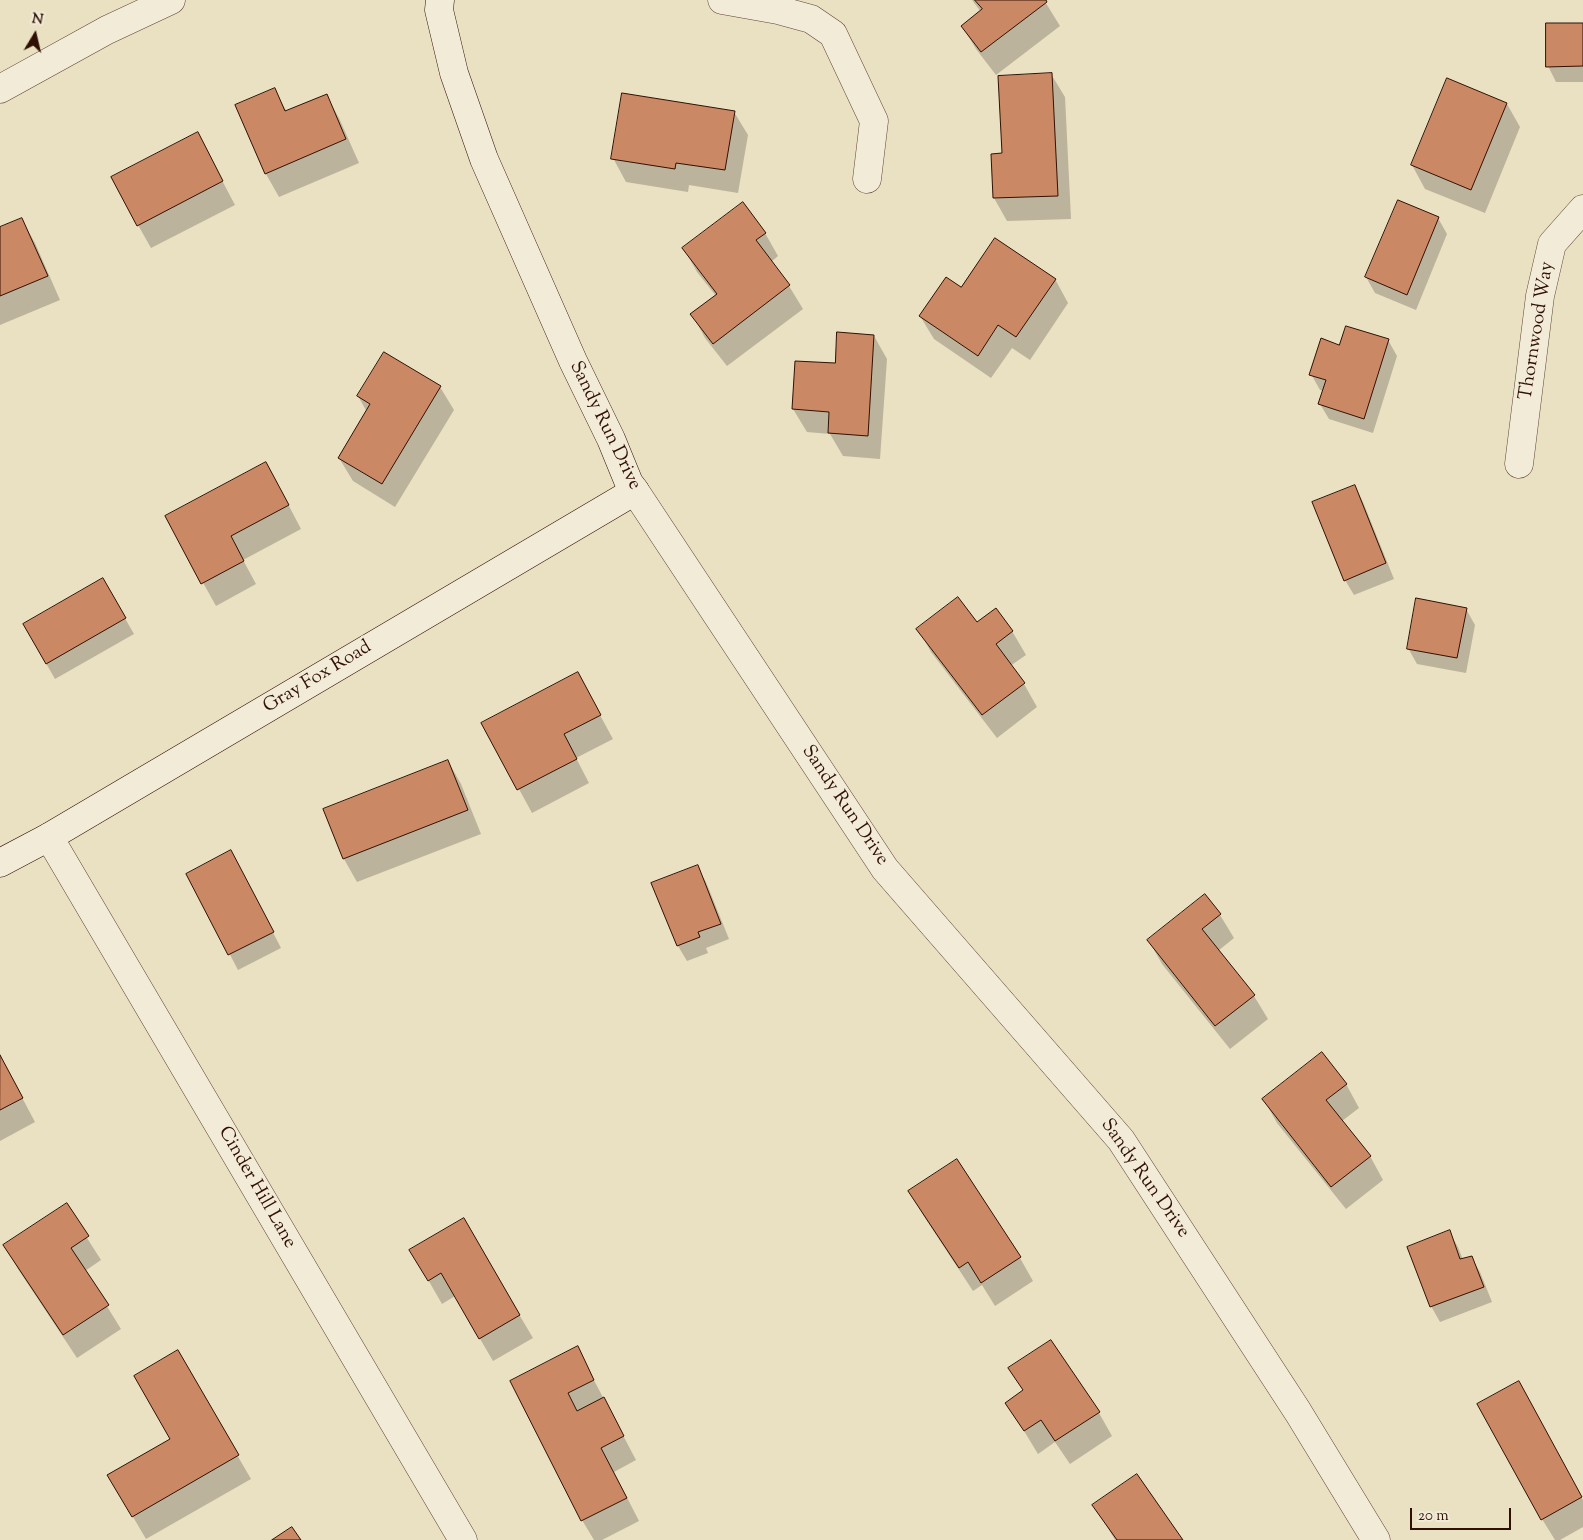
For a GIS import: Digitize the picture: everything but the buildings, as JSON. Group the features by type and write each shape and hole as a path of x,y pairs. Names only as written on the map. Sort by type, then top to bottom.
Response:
{"street":[{"path":"0,89 107,30 171,0"},
{"name":"Sandy Run Drive","path":"440,0 438,10 454,73 484,160 573,361 611,439 629,483 885,869 1121,1140 1293,1404 1376,1540"},
{"path":"722,0 778,10 811,19 833,34 874,121 867,178"},
{"name":"Thornwood Way","path":"1519,464 1540,296 1552,244 1583,209"},
{"name":"Gray Fox Road","path":"0,863 635,491"},
{"name":"Cinder Hill Lane","path":"49,836 463,1540"}]}
